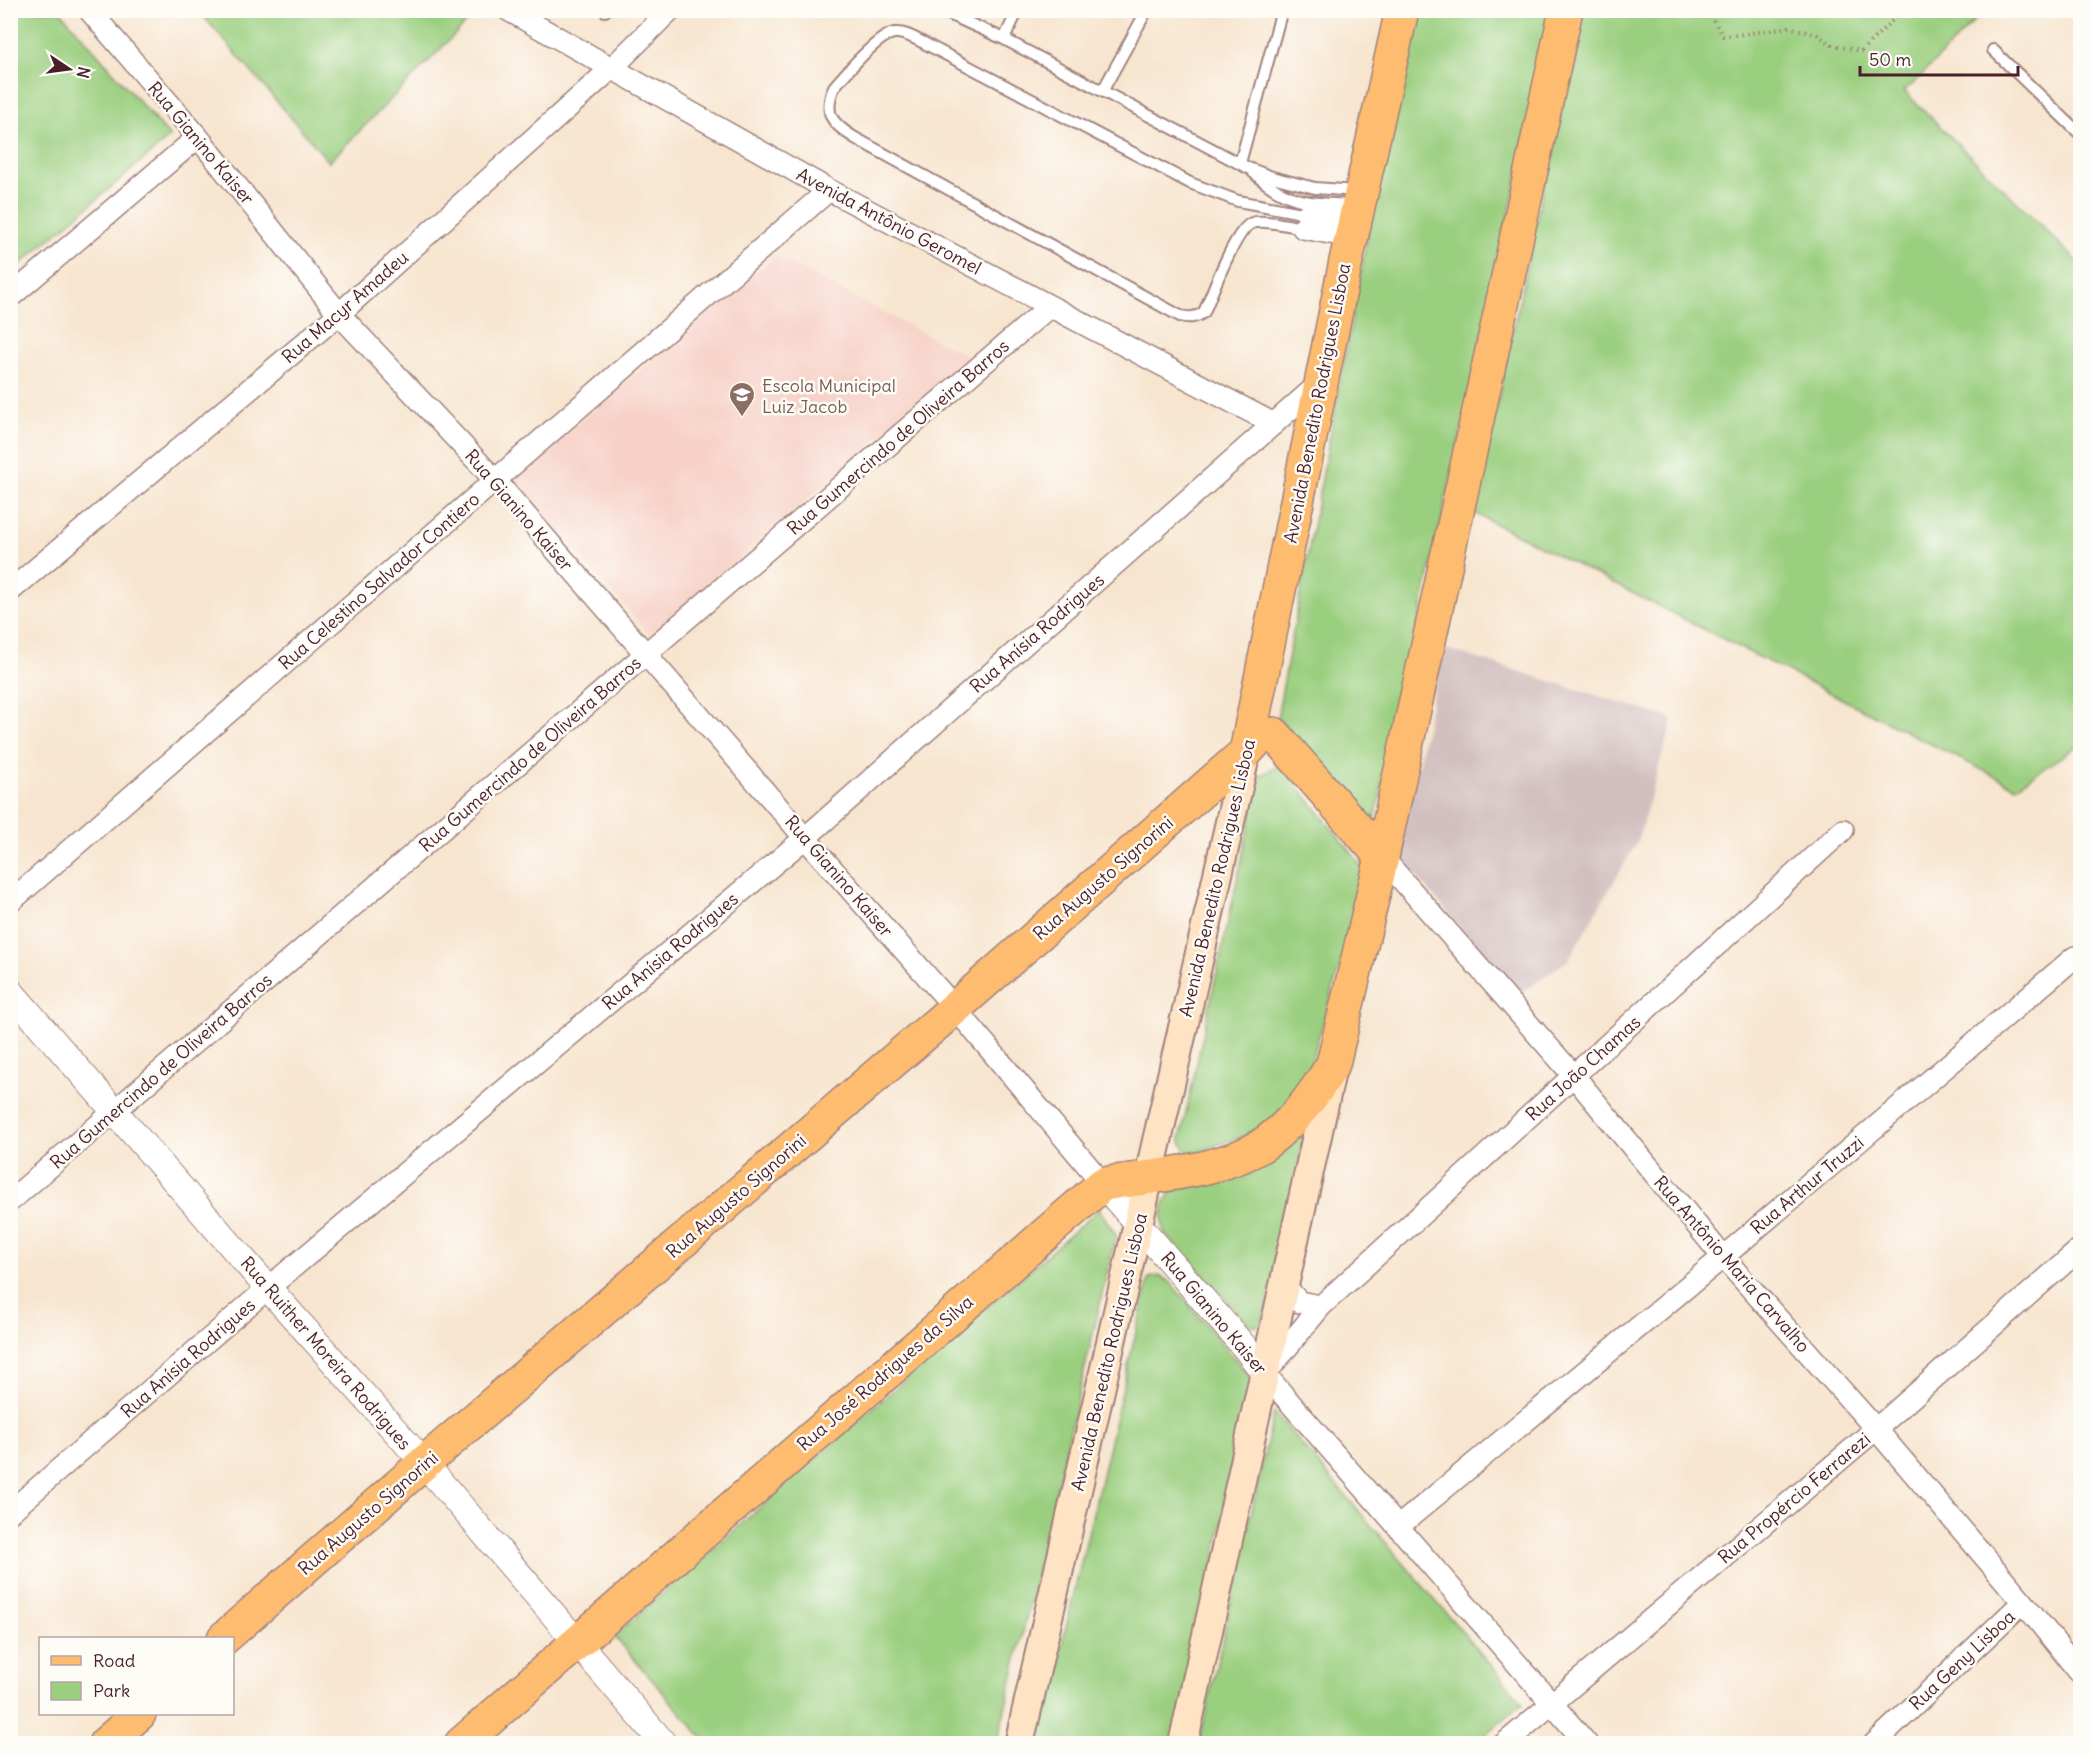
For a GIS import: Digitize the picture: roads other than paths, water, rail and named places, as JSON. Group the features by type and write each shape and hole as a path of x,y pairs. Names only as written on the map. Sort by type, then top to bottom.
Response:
{"main road":[{"name":"Avenida Benedito Rodrigues Lisboa","path":"1019,1743 1246,752 1356,213 1402,10"},
{"path":"1183,1743 1283,1284 1382,857 1566,10"},
{"name":"Rua Augusto Signorini","path":"225,1637 424,1463 955,1008 1258,739 1274,734 1382,857"},
{"path":"1103,1184 1230,1161 1266,1143 1296,1117 1333,1064"},
{"name":"Rua José Rodrigues da Silva","path":"461,1743 1103,1184"},
{"path":"105,1743 137,1715"}],"street":[{"name":"Rua Gianino Kaiser","path":"89,10 198,137 339,314 495,480 804,838 955,1008 1265,1374 1587,1743"},
{"name":"Avenida Antônio Geromel","path":"508,10 829,190 1274,424"},
{"name":"Rua Macyr Amadeu","path":"10,591 339,314 613,68 670,10"},
{"path":"10,297 198,137"},
{"name":"Rua Celestino Salvador Contiero","path":"10,902 829,190"},
{"path":"1305,221 1356,213"},
{"name":"Rua Gumercindo de Oliveira Barros","path":"10,1201 1048,307"},
{"name":"Rua Anísia Rodrigues","path":"10,1512 268,1288 804,838 1322,382"},
{"name":"Rua João Chamas","path":"1265,1374 1321,1306 1843,830"},
{"name":"Rua Antônio Maria Carvalho","path":"1382,857 1574,1076 1723,1257 1876,1429 2024,1602 2080,1672"},
{"name":"Rua Arthur Truzzi","path":"1399,1526 1723,1257 2075,957"},
{"name":"Rua Ruither Moreira Rodrigues","path":"10,991 268,1288 424,1463 664,1743"},
{"name":"Rua Propércio Ferrarezi","path":"1504,1743 1876,1429 2080,1249"},
{"path":"1283,1284 1299,1302 1321,1306"},
{"name":"Rua Geny Lisboa","path":"1874,1743 2024,1602"}],"lane":[{"path":"940,10 1004,39 1244,166 1272,177 1314,188 1356,213"},
{"path":"1004,39 1018,10"},
{"path":"1103,90 1147,10"},
{"path":"1244,166 1282,10"},
{"path":"893,33 912,36 1190,183 1238,201 1305,221 1251,223 1243,230 1231,249 1204,312 1197,317 1180,316 855,138 836,126 830,117 828,107 830,97 834,87 880,40 893,33"},
{"path":"1993,50 2080,134"},
{"path":"1244,166 1281,195 1356,213"}],"place":[{"name":"Escola Municipal Luiz Jacob","path":"742,418"}]}
